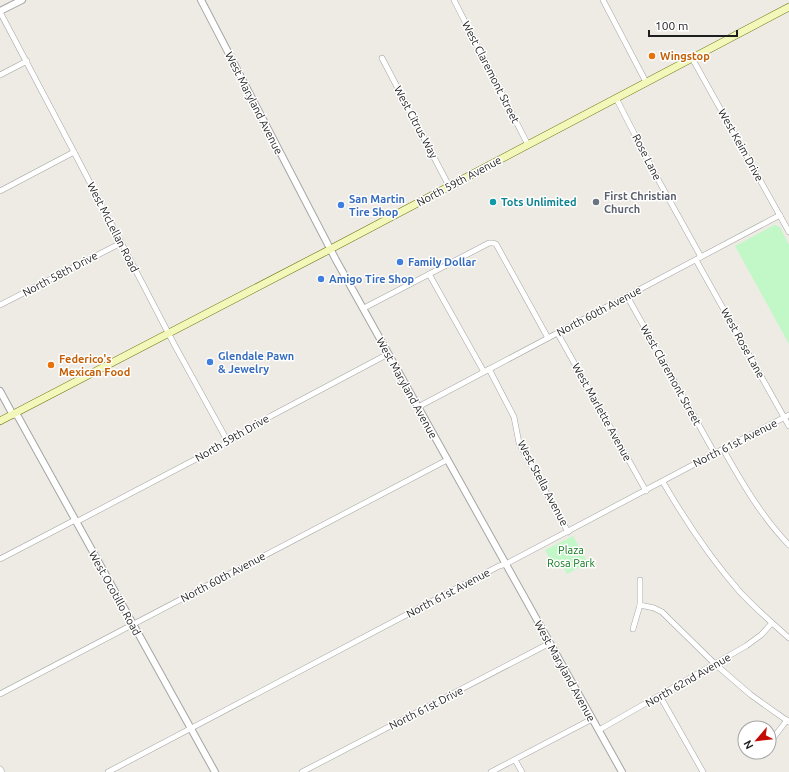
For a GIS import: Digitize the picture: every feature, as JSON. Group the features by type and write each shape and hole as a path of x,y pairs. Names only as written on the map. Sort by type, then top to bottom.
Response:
{"main road":[{"name":"North 59th Avenue","path":"0,421 789,7"}],"street":[{"path":"0,12 22,0"},
{"name":"West Maryland Avenue","path":"201,0 330,249 622,772"},
{"name":"West Claremont Street","path":"454,0 528,145"},
{"path":"603,0 646,82"},
{"name":"West McLellan Road","path":"0,12 27,61 120,243 228,442"},
{"name":"West Citrus Way","path":"382,58 449,186"},
{"name":"West Keim Drive","path":"692,58 789,232"},
{"path":"0,75 27,61"},
{"name":"Rose Lane","path":"616,98 698,258"},
{"path":"0,191 74,152"},
{"name":"North 60th Avenue","path":"418,407 780,215"},
{"name":"North 58th Drive","path":"0,305 120,243"},
{"path":"364,308 489,243 492,243 496,244 548,338"},
{"name":"West Rose Lane","path":"698,258 787,417 789,426"},
{"name":"West Stella Avenue","path":"429,274 514,417 520,442 568,532"},
{"name":"West Claremont Street","path":"627,296 715,454"},
{"name":"West Marlette Avenue","path":"558,334 646,490"},
{"name":"North 59th Drive","path":"0,559 228,442 271,416 388,354"},
{"name":"West Ocotillo Road","path":"0,391 75,521 215,772"},
{"name":"North 61st Avenue","path":"109,772 492,570 568,532 723,449 787,417"},
{"path":"723,449 746,490 761,512 789,545"},
{"name":"North 60th Avenue","path":"0,694 447,460"},
{"path":"662,482 692,530 722,571 741,593 789,638"},
{"path":"633,629 640,605 640,580"},
{"path":"640,605 654,608 662,612 715,664 751,695 788,721 777,734"},
{"name":"North 62nd Avenue","path":"598,730 754,641 772,623"},
{"name":"North 61st Drive","path":"302,772 550,643"},
{"path":"660,696 703,772"},
{"path":"491,772 592,719"},
{"path":"515,760 522,772"}],"green space":[{"path":"774,225 780,227 789,245 789,344 735,246"},
{"name":"Plaza Rosa Park","path":"573,536 588,563 567,574 560,560 553,564 545,550"}],"place":[{"name":"Wingstop","path":"652,56"},
{"name":"Tots Unlimited","path":"493,202"},
{"name":"First Christian Church","path":"596,202"},
{"name":"San Martin Tire Shop","path":"341,205"},
{"name":"Family Dollar","path":"400,262"},
{"name":"Amigo Tire Shop","path":"321,279"},
{"name":"Glendale Pawn & Jewelry","path":"210,362"},
{"name":"Federico's Mexican Food","path":"51,365"}]}
